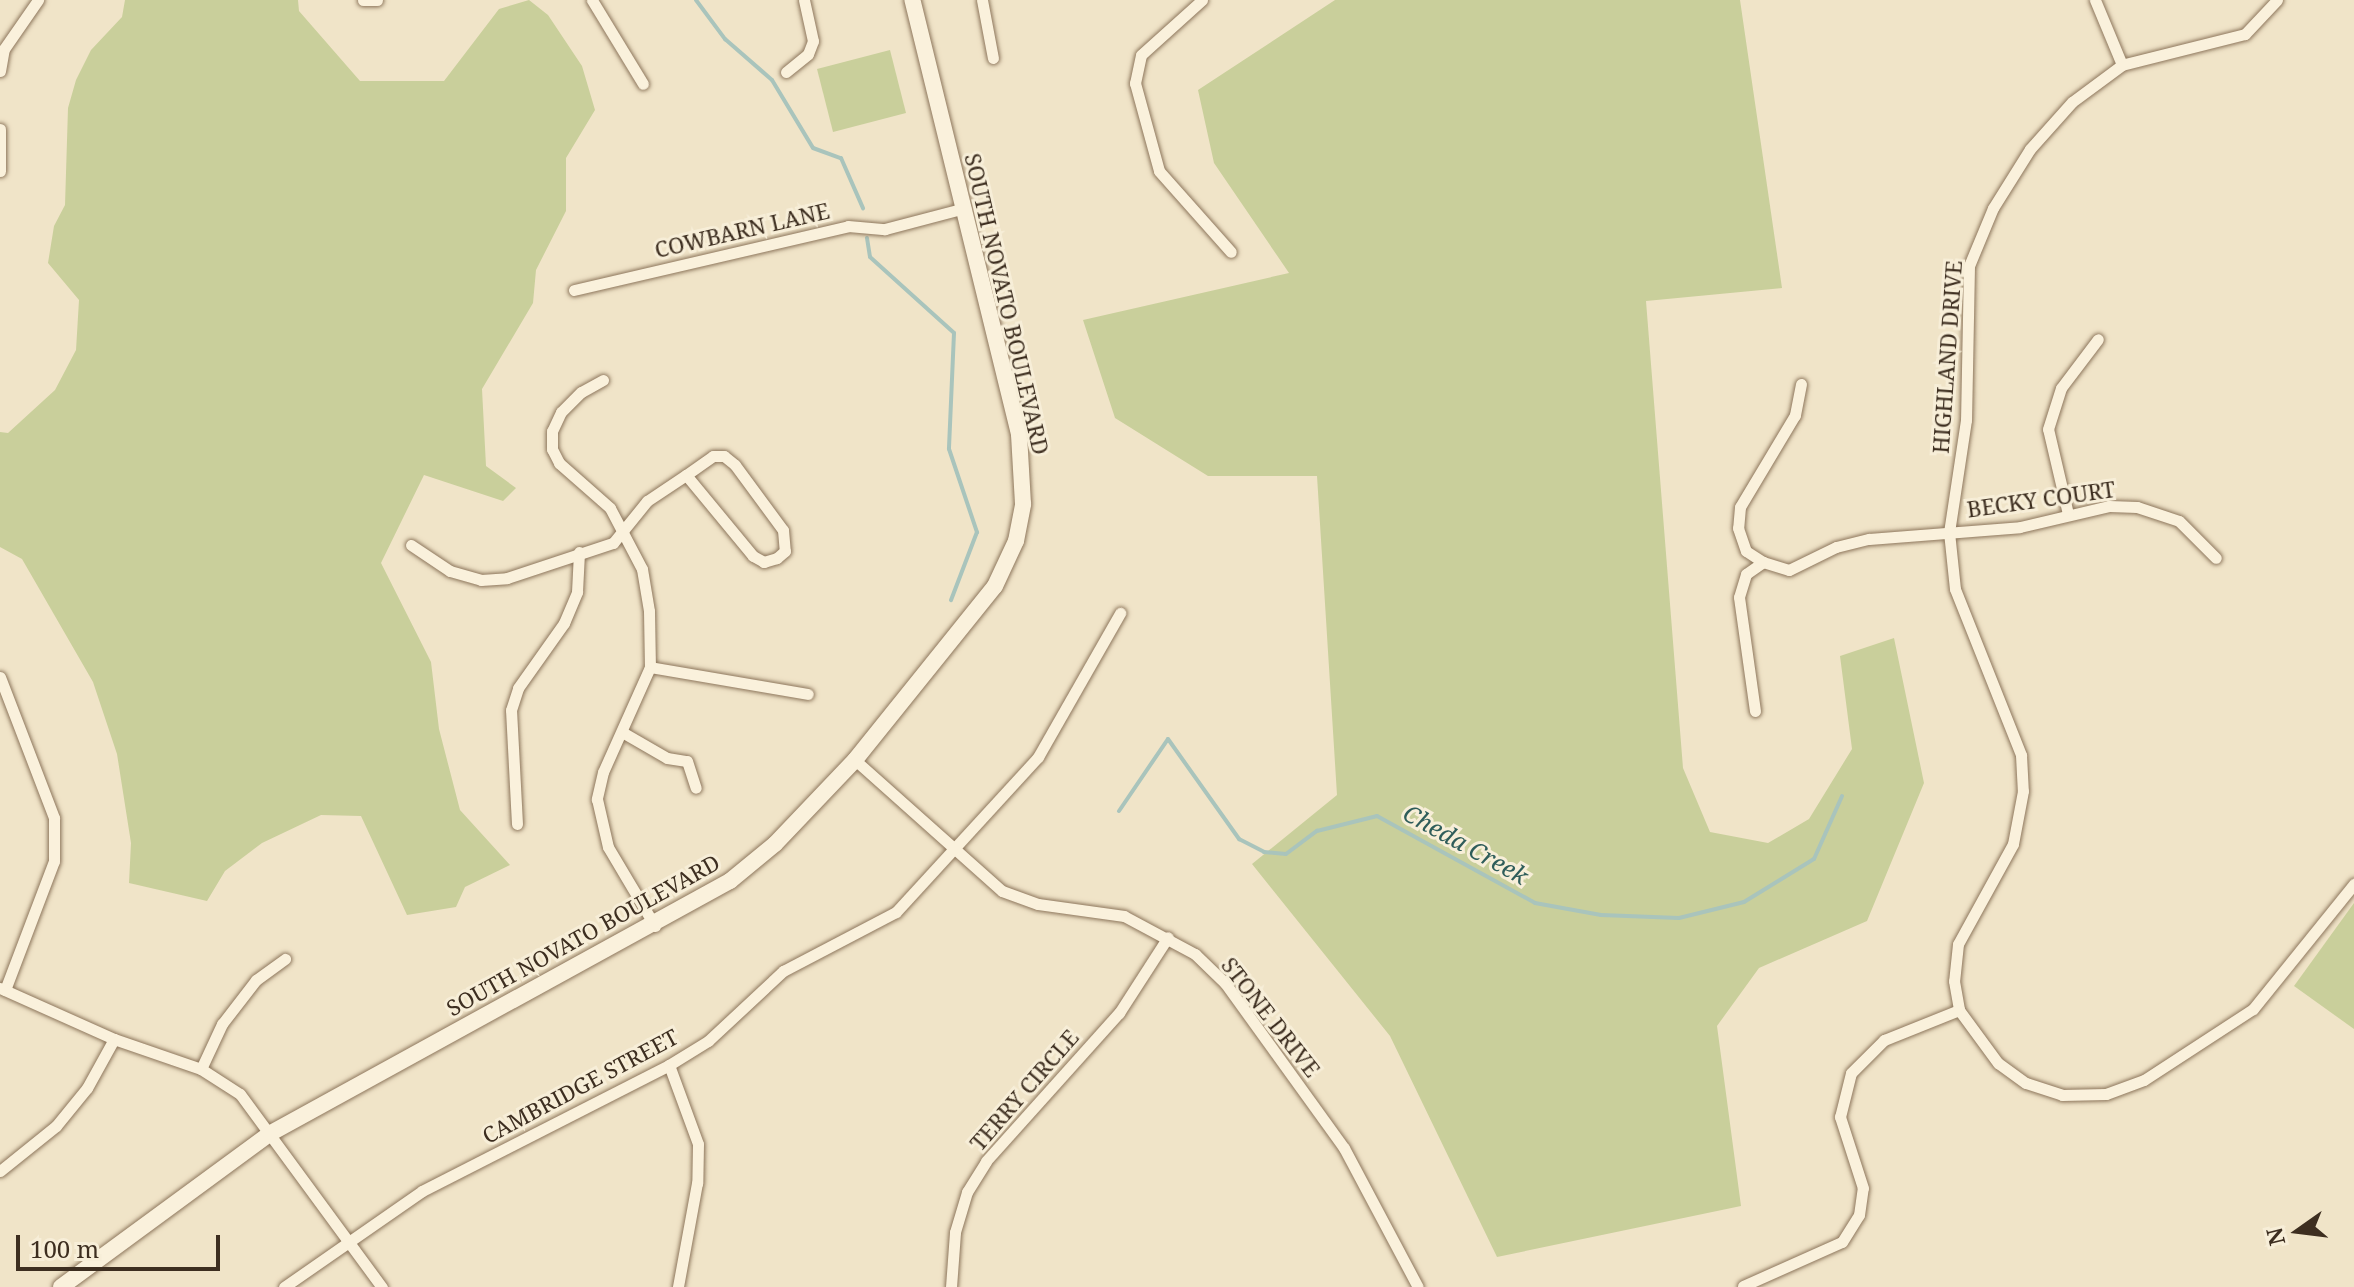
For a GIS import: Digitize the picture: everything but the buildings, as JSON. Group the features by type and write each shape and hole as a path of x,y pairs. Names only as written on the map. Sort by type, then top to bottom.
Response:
{"main road":[{"name":"SOUTH NOVATO BOULEVARD","path":"61,1287 271,1133 655,926 730,881 775,844 855,760 968,626 995,586 1016,541 1023,504 1019,434 912,0"}],"street":[{"path":"0,71 4,49 38,0"},
{"path":"363,0 377,0"},
{"path":"592,0 643,84"},
{"path":"786,72 808,54 813,41 804,0"},
{"path":"982,0 993,58"},
{"path":"1202,0 1141,55 1135,83 1159,171 1231,252"},
{"path":"2095,0 2122,65"},
{"name":"HIGHLAND DRIVE","path":"1959,1010 1954,981 1958,944 2013,844 2023,791 2021,755 1955,589 1949,532 1966,420 1969,266 1993,208 2030,149 2072,102 2122,65 2245,34 2277,0"},
{"path":"0,129 0,171"},
{"name":"COWBARN LANE","path":"574,290 848,226 885,229 965,208"},
{"path":"2068,514 2048,429 2061,388 2098,339"},
{"path":"603,380 581,392 561,412 552,431 552,449 559,463 610,508 642,569 650,667 603,772 599,821 608,847 655,926"},
{"path":"1755,711 1739,597 1746,574 1763,562 1746,551 1738,528 1740,507 1795,415 1801,384"},
{"path":"411,545 450,571 481,580 507,578 623,535 647,501 713,456 724,456 783,530 785,551 764,562 753,556 686,475"},
{"name":"BECKY COURT","path":"1763,562 1789,570 1836,547 1869,539 2020,527 2068,514 2137,507 2179,521 2216,558"},
{"path":"517,824 511,710 518,688 564,623 577,592 579,552"},
{"name":"CAMBRIDGE STREET","path":"284,1287 422,1191 669,1065 708,1041 783,971 896,912 1038,757 1120,613"},
{"path":"650,667 808,694"},
{"path":"0,677 54,818 54,861 3,989 114,1039 201,1069 240,1094 382,1287"},
{"path":"622,732 667,758 687,761 696,788"},
{"name":"STONE DRIVE","path":"855,760 1002,891 1038,904 1124,916 1168,937 1225,983 1335,1136 1418,1287"},
{"path":"1743,1286 1842,1242 1859,1215 1863,1188 1840,1117 1851,1073 1884,1040 1959,1010 1998,1063 2026,1083 2062,1095 2106,1094 2144,1080 2253,1009 2354,884"},
{"name":"TERRY CIRCLE","path":"951,1287 955,1232 967,1192 986,1161 1119,1013 1168,937"},
{"path":"201,1069 222,1024 256,980 285,959"},
{"path":"0,1171 56,1126 87,1088 114,1039"},
{"path":"669,1065 698,1144 697,1183 678,1287"}],"green space":[{"path":"125,0 298,0 299,11 360,81 444,81 499,9 529,0 548,15 582,66 595,110 566,158 566,211 536,270 533,303 482,389 486,466 516,488 503,501 424,475 381,563 431,662 439,729 460,810 510,865 465,887 456,907 407,915 361,816 321,815 262,843 225,871 207,901 129,883 131,843 117,754 93,682 22,559 0,547 0,432 8,433 55,390 76,350 79,300 48,263 54,226 65,205 68,108 76,80 91,50 122,17"},
{"path":"1335,0 1740,0 1782,288 1646,301 1683,768 1710,832 1768,843 1809,819 1852,749 1840,656 1894,638 1924,783 1867,921 1759,968 1717,1026 1741,1206 1497,1257 1390,1036 1252,864 1337,795 1317,476 1208,476 1115,418 1083,320 1289,273 1214,163 1198,90"},
{"path":"890,50 906,113 833,132 817,69"},
{"path":"2354,903 2354,1029 2294,986"}],"waterway":[{"name":"Cheda Creek","path":"696,0 725,39 772,80 813,148 841,158 863,208"},
{"name":"Cheda Creek","path":"867,238 870,257 954,333 949,449 977,532 951,600"},
{"name":"Cheda Creek","path":"1119,811 1168,739 1239,839 1264,852 1286,854 1317,831 1377,816 1535,903 1601,915 1679,918 1744,902 1814,859 1842,796"}]}
